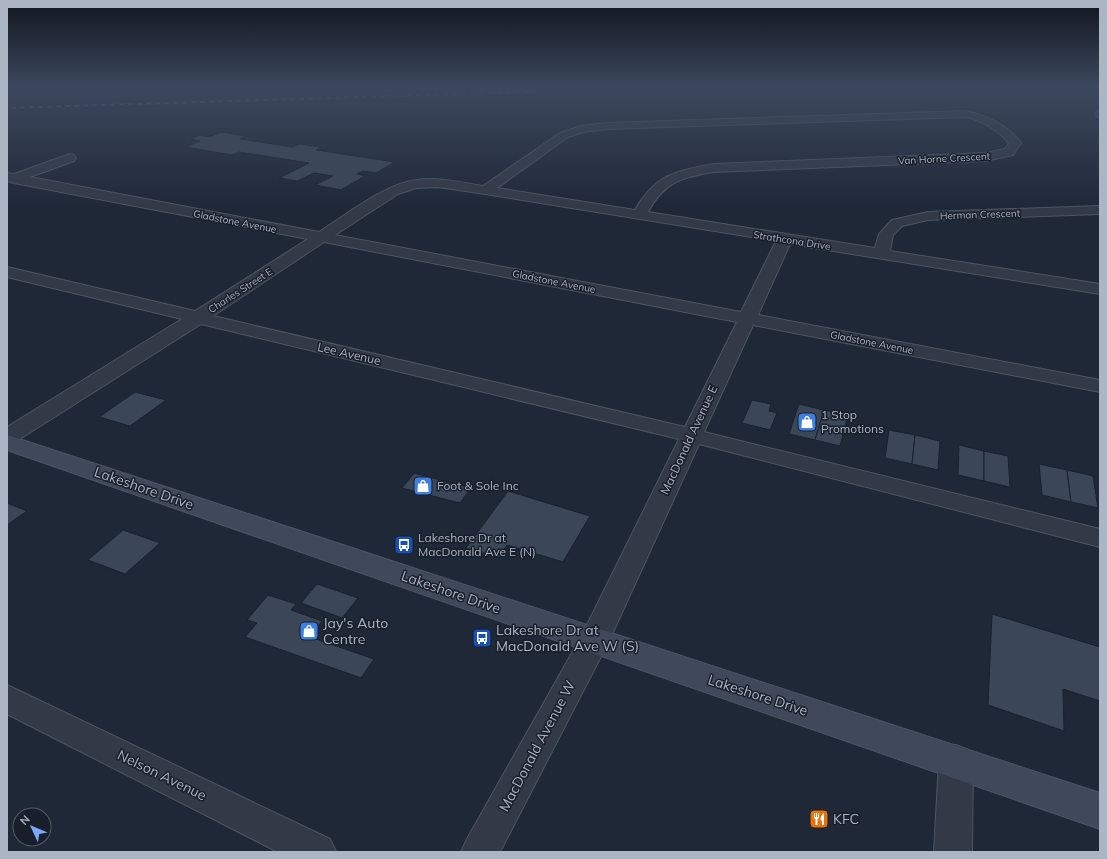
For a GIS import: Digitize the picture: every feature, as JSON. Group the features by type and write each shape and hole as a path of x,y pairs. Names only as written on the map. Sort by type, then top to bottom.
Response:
{"main road":[{"name":"Lakeshore Drive","path":"7,442 956,761 1100,811"}],"street":[{"name":"Van Horne Crescent","path":"485,190 564,135 581,129 589,128"},
{"name":"Van Horne Crescent","path":"640,214 654,191 665,181 684,173 714,168 984,157 1009,152 1015,143 1007,133 999,128"},
{"path":"9,179 70,158"},
{"name":"Gladstone Avenue","path":"9,179 747,317 1100,386"},
{"name":"Charles Street E","path":"7,438 197,318 393,191 415,184 438,183 485,190"},
{"name":"Strathcona Drive","path":"485,190 1100,289"},
{"name":"Herman Crescent","path":"882,254 886,234 897,223 928,216 1100,210"},
{"name":"MacDonald Avenue E","path":"594,640 784,239"},
{"name":"Lee Avenue","path":"7,272 690,435"},
{"path":"690,435 1100,538"},
{"name":"MacDonald Avenue W","path":"480,852 594,640"},
{"name":"Nelson Avenue","path":"7,699 316,852"},
{"path":"953,852 956,761"}],"building":[{"path":"222,132 247,136 240,139 293,147 299,144 321,147 316,150 395,162 376,173 363,171 357,174 365,176 341,190 315,185 333,176 314,173 297,181 279,178 309,163 239,152 232,155 185,147 200,141 190,139 200,135 209,137"},
{"path":"135,392 166,400 130,426 99,417"},
{"path":"752,400 771,404 769,411 777,413 770,430 742,423"},
{"name":"1 Stop Promotions","path":"799,404 824,410 815,440 789,434"},
{"path":"824,410 848,415 840,446 815,440"},
{"path":"889,430 915,435 912,464 885,458"},
{"path":"915,435 940,441 938,470 912,464"},
{"path":"959,445 984,451 984,481 958,475"},
{"path":"984,451 1008,456 1010,487 984,481"},
{"path":"1039,464 1067,470 1071,502 1042,495"},
{"path":"1067,470 1093,476 1098,508 1071,502"},
{"path":"414,473 471,488 460,503 402,488"},
{"path":"508,491 590,516 563,562 507,545 499,558 466,548"},
{"path":"7,503 27,511 7,525"},
{"path":"123,530 160,543 125,574 88,560"},
{"path":"317,584 358,598 342,618 301,603"},
{"path":"268,595 296,604 291,610 322,621 310,637 374,659 361,678 245,637 257,623 247,620"},
{"path":"992,614 1100,647 1100,701 1063,689 1064,731 988,705"}],"place":[{"name":"1 Stop Promotions","path":"807,422"},
{"name":"Foot & Sole Inc","path":"423,486"},
{"name":"Lakeshore Dr at MacDonald Ave E (N)","path":"404,545"},
{"name":"Jay's Auto Centre","path":"309,631"},
{"name":"Lakeshore Dr at MacDonald Ave W (S)","path":"482,638"},
{"name":"KFC","path":"819,819"}]}
